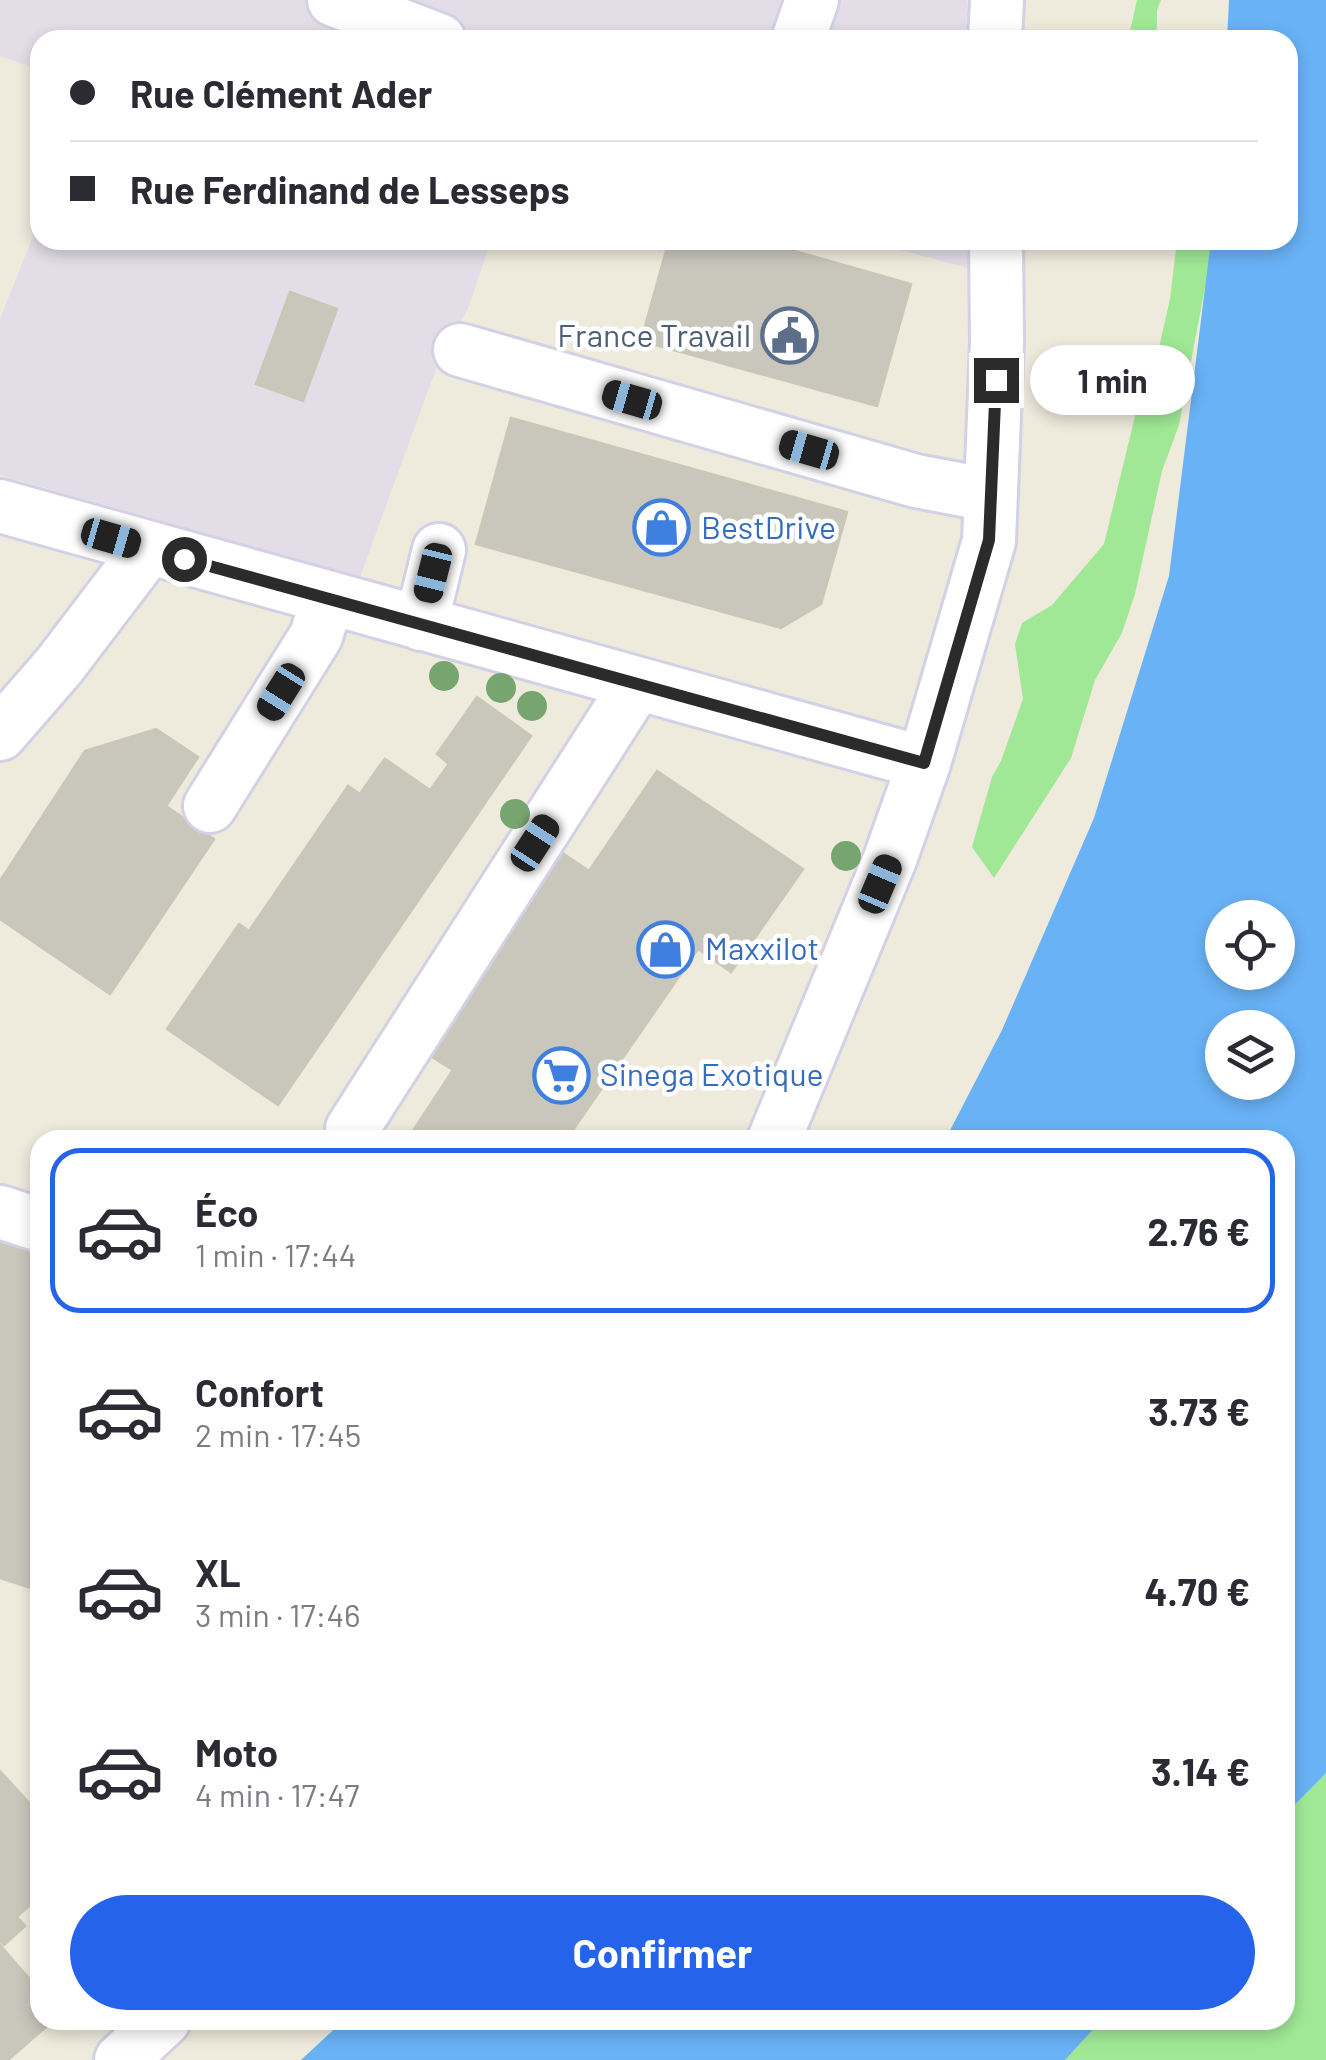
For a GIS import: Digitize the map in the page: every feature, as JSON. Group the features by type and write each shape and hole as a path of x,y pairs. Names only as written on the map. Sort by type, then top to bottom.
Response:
{"street":[{"path":"334,0 414,30"},
{"path":"802,30 812,0"},
{"path":"996,0 996,30"},
{"path":"778,1130 890,858 924,763 989,540 997,342 996,250"},
{"path":"460,350 916,481 990,495"},
{"path":"0,506 924,763"},
{"path":"0,734 60,666 148,549"},
{"path":"421,624 439,550"},
{"path":"210,806 316,636 328,598"},
{"path":"352,1130 637,684"},
{"path":"0,1212 30,1221"},
{"path":"121,2060 153,2030"}],"shaded area":[{"path":"0,0 967,0 966,30 30,30 30,66 0,56"},
{"path":"30,244 30,250 488,250 469,306 437,366 360,577 0,475 0,319"},
{"path":"900,250 971,250 972,269"}],"green space":[{"path":"1137,0 1161,0 1157,30 1130,30"},
{"path":"1176,250 1212,250 1179,425 1162,471 1135,594 1122,633 1095,680 1071,758 994,878 972,847 992,777 1023,699 1015,644 1022,623 1052,605 1104,544 1136,412 1148,396 1170,299"},
{"path":"1326,1773 1326,2060 1065,2060 1093,2030 1295,2030 1295,1805"}],"water":[{"path":"1229,0 1326,0 1326,1773 1295,1805 1295,1130 950,1130 1002,1030 1094,818 1169,576 1210,250 1298,250 1298,30 1228,30"},
{"path":"333,2030 1093,2030 1065,2060 301,2060"}],"building":[{"path":"666,250 791,250 911,284 877,406 641,341"},
{"path":"290,292 337,309 303,401 256,384"},
{"name":"BestDrive","path":"511,418 847,512 821,604 781,628 476,544"},
{"path":"477,697 531,736 278,1105 167,1029 239,924 249,931 348,786 360,794 378,768 423,800 449,764 437,754"},
{"path":"156,729 198,757 166,806 214,839 110,994 0,919 0,881 85,751"},
{"path":"385,759 430,790 423,800 378,768"},
{"path":"657,771 803,869 731,972 698,949 573,1130 414,1130 453,1070 418,1048 552,846 589,871"},
{"path":"0,1242 30,1252 30,1588 0,1578"},
{"path":"0,1771 30,1804 30,1905 0,1932"},
{"path":"17,1917 25,1926 4,1945 0,1932"},
{"path":"0,1945 30,1980 30,2030 42,2030 8,2060 0,2060"}],"place":[{"name":"France Travail","path":"790,336"},
{"name":"BestDrive","path":"662,528"},
{"name":"Maxxilot","path":"666,949"},
{"name":"Sinega Exotique","path":"561,1075"}],"route":[{"path":"184,559 924,763 989,540 996,380"}]}
